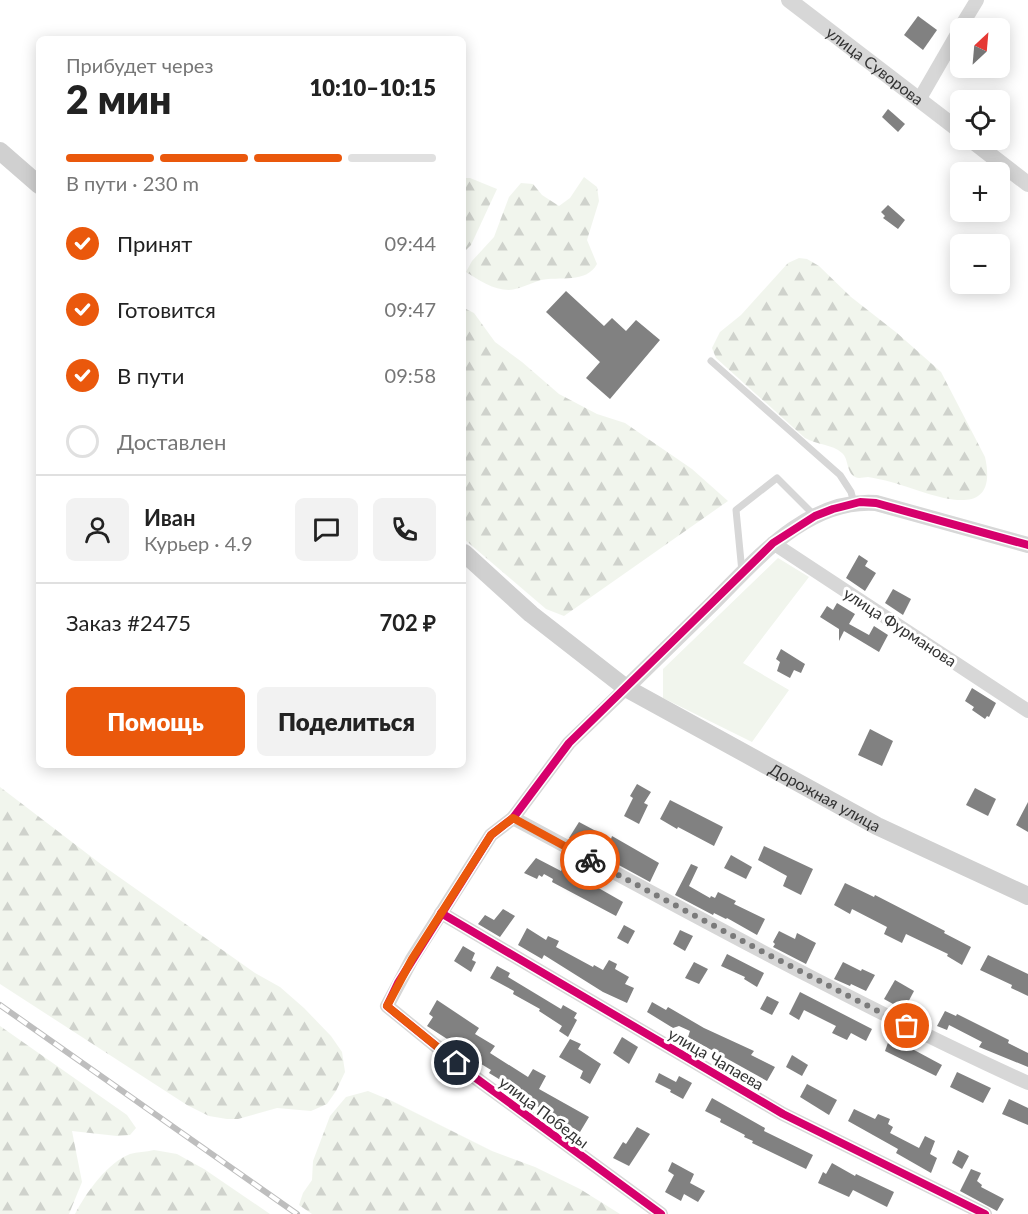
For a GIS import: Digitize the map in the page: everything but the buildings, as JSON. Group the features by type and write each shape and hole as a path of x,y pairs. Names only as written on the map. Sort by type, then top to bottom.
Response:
{"main road":[{"path":"0,151 36,182"},
{"name":"Дорожная улица","path":"466,555 531,614 626,688 877,826 1028,896"}],"street":[{"name":"улица Суворова","path":"789,0 950,123"},
{"path":"966,18 977,0"},
{"path":"919,100 950,46"},
{"path":"984,150 1028,184"},
{"path":"441,913 491,835 513,818 569,743 773,543 815,516 854,503 876,503 1028,545"},
{"name":"улица Фурманова","path":"773,543 1028,711"},
{"path":"513,818 769,955 947,1046 1028,1083"},
{"name":"улица Победы","path":"441,913 407,967 387,1006 473,1076 661,1214"},
{"name":"улица Чапаева","path":"441,913 783,1114 985,1214"}],"lane":[{"path":"711,361 840,475 851,492 854,503"},
{"path":"742,573 736,510 777,478 815,516"}],"green space":[{"path":"584,177 597,187 599,201 587,240 597,264 592,270 579,277 541,280 509,290 492,286 466,272 472,261 494,237 509,197 521,183 533,184 542,195 559,206 570,198"},
{"path":"466,178 497,189 471,245 466,250"},
{"path":"799,258 807,259 819,266 851,297 941,372 985,457 987,479 982,493 971,499 957,500 880,479 855,477 850,472 842,453 805,438 716,358 712,348 720,332 741,315 788,263"},
{"path":"466,309 474,313 495,342 559,394 597,414 625,423 692,469 728,501 564,616 546,609 466,541"},
{"path":"778,558 809,577 743,663 789,690 752,742 663,698 663,669"},
{"path":"0,787 102,865 255,973 280,987 304,1008 331,1036 342,1052 345,1072 327,1104 311,1111 277,1108 238,1119 209,1116 187,1105 0,984"},
{"path":"0,1026 127,1115 136,1128 130,1135 117,1136 72,1131 82,1182 69,1214 0,1214"},
{"path":"368,1091 492,1151 535,1167 580,1189 620,1214 312,1214 299,1205 303,1193 312,1180 313,1161 330,1116 346,1097"},
{"path":"154,1150 177,1154 204,1169 270,1214 75,1214 91,1188 113,1164 130,1154"}],"railway":[{"path":"0,1005 297,1214"}],"cycle path":[{"path":"661,1214 473,1076 387,1006 398,983 491,835 513,818 569,743 773,543 815,516 860,502 876,503 1028,545"},
{"path":"441,913 783,1114 985,1214"}],"way so far":[{"path":"590,860 907,1026"}],"route":[{"path":"457,1063 387,1006 412,959 491,835 513,818 590,860"}]}
